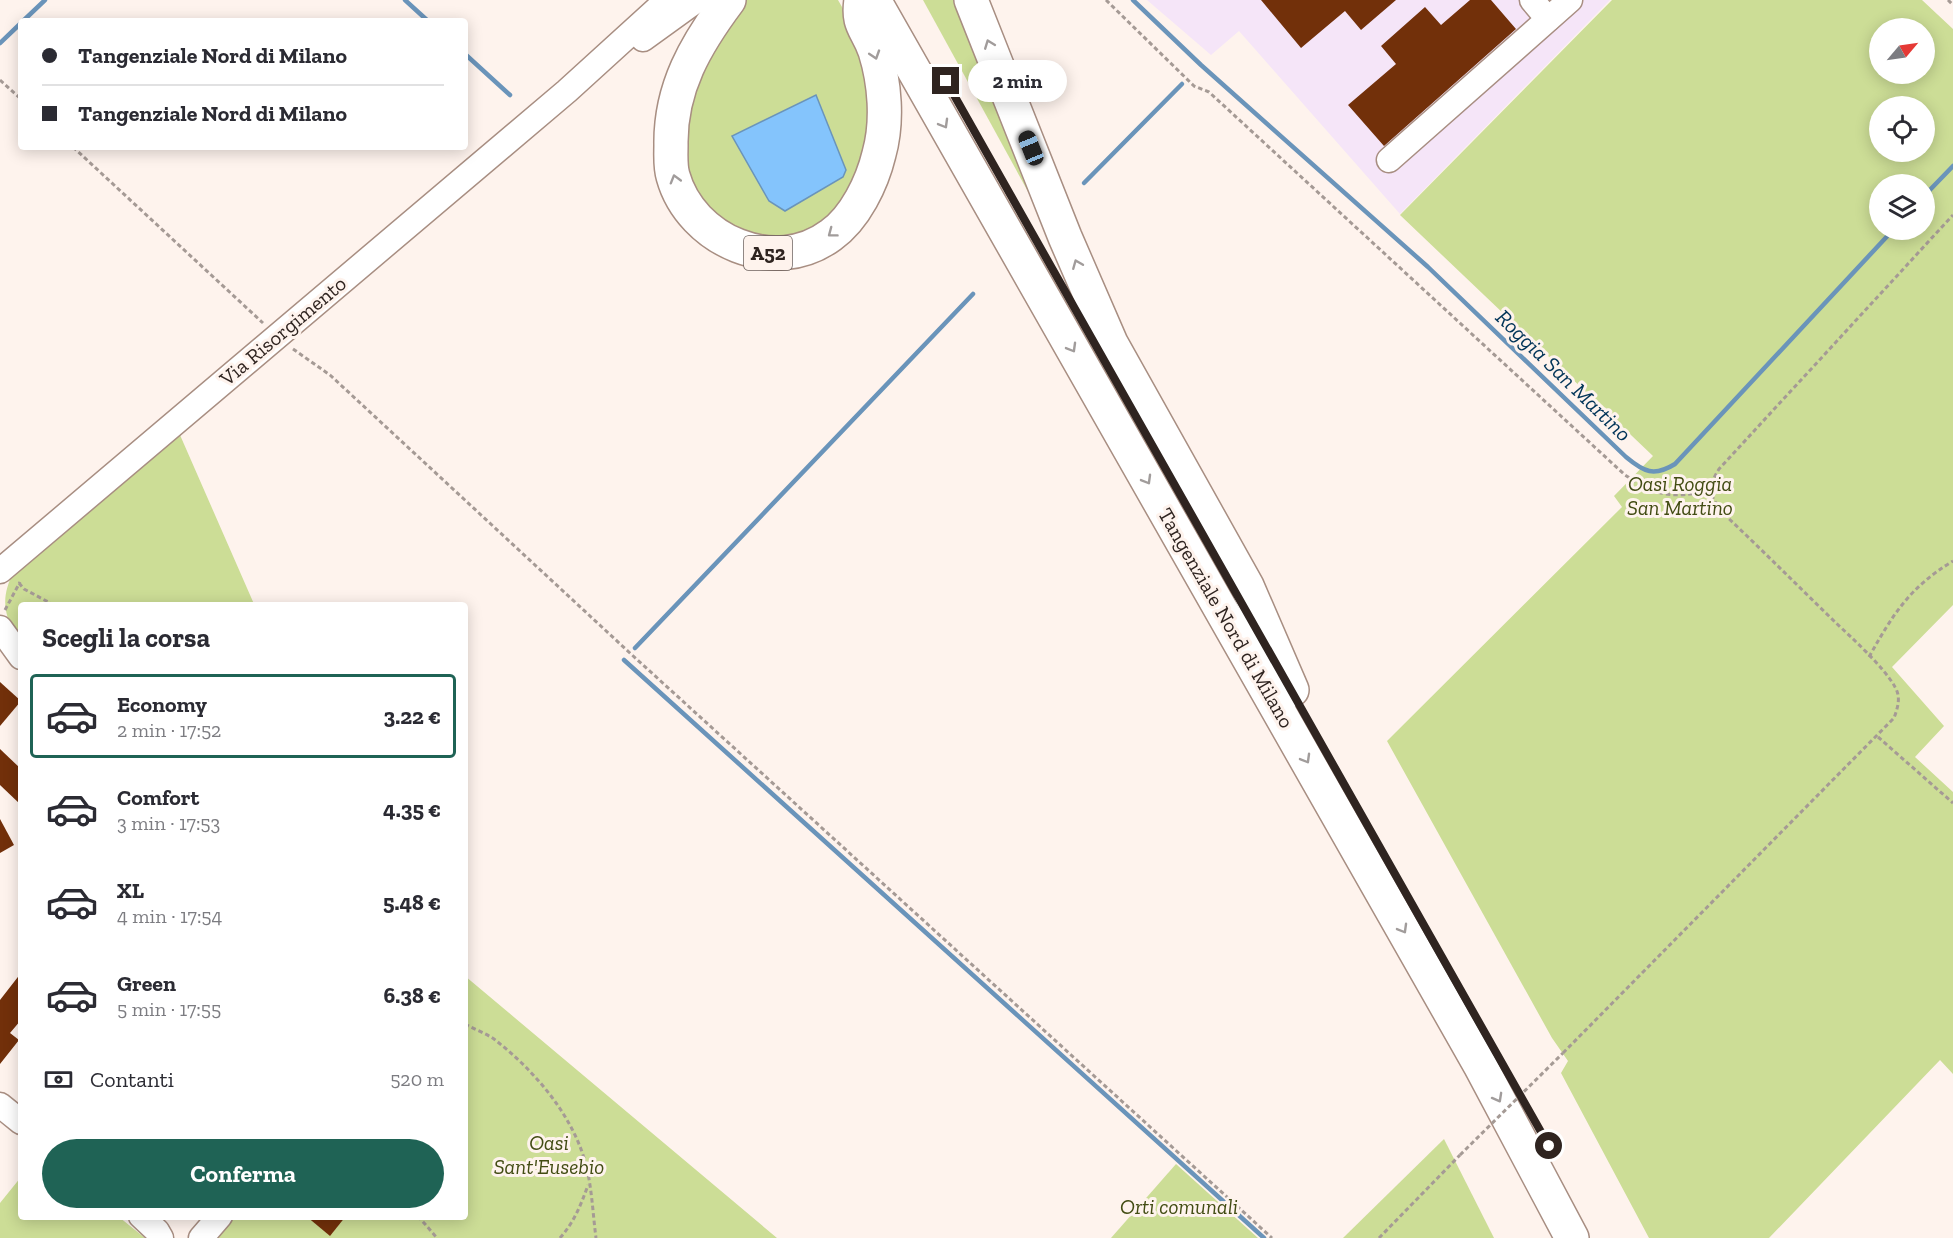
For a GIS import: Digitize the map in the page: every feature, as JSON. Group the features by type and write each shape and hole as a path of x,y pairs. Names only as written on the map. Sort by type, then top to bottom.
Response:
{"highway":[{"name":"A52","path":"729,0 700,40 678,89 671,131 672,175 683,200 702,225 739,247 766,253 806,248 831,236 857,205 873,175 883,137 884,95 876,55 859,16 861,0"},
{"name":"Tangenziale Nord di Milano","path":"874,0 1474,1054 1572,1238"},
{"name":"Tangenziale Nord di Milano","path":"900,0 1523,1098 1596,1238"},
{"path":"971,0 1070,247 1111,342 1247,586 1292,690"}],"street":[{"name":"Via Risorgimento","path":"0,571 567,91 667,0"},
{"name":"Via Risorgimento","path":"567,91 697,0"},
{"path":"1532,0 1548,19"},
{"path":"1389,160 1570,0"},
{"path":"2,620 18,651"},
{"path":"0,651 18,662"},
{"path":"0,1105 18,1120"},
{"path":"146,1220 158,1231 161,1238"},
{"path":"201,1238 217,1220"}],"path":[{"path":"1106,0 1194,86 1209,92 1218,100 1625,475 1657,493 1669,496 1710,491"},
{"path":"1947,0 1953,5"},
{"path":"0,80 18,96"},
{"path":"76,150 292,349 330,375 631,654 1272,1238"},
{"path":"1379,1238 1878,737 1894,718 1898,707 1898,696 1896,688 1888,678 1725,515 1715,503 1710,491 1719,469 1953,215"},
{"path":"1869,657 1883,632 1911,593 1921,583 1953,561"},
{"path":"2,620 7,603 19,583 24,589 48,602"},
{"path":"1878,737 1953,803"},
{"path":"468,1026 492,1038 527,1069 552,1097 581,1148 589,1184 596,1238"},
{"path":"560,1238 580,1209 589,1184"},
{"path":"421,1220 437,1238"}],"shaded area":[{"path":"1147,0 1610,0 1400,214 1239,31 1211,55"}],"green space":[{"path":"738,0 838,0 869,61 876,134 833,224 778,249 711,225 677,145 679,115"},
{"path":"923,0 961,0 1060,250"},
{"name":"Oasi Roggia San Martino","path":"1612,0 1922,0 1953,29 1953,605 1892,667 1944,726 1915,757 1953,792 1953,1074 1940,1060 1769,1238 1649,1238 1561,1073 1568,1061 1552,1038 1387,741 1622,507 1614,496 1653,456 1400,215"},
{"path":"180,435 253,602 18,602 18,638 7,616 5,599 14,571"},
{"name":"Oasi Sant'Eusebio","path":"468,979 777,1238 214,1238 230,1220 468,1220"},
{"path":"1444,1139 1494,1238 1343,1238"},
{"name":"Orti comunali","path":"1176,1164 1258,1238 1111,1238"},
{"path":"18,1181 18,1220 123,1220 145,1238 0,1238 0,1203"}],"water":[{"path":"816,95 846,170 843,177 785,211 769,201 732,136"}],"building":[{"path":"1261,0 1396,0 1361,30 1345,11 1301,48"},
{"path":"1470,0 1491,0 1516,29 1384,146 1348,105 1396,64 1381,46 1425,7 1441,25"},
{"path":"0,682 18,698 18,705 0,726"},
{"path":"0,749 18,766 18,802 0,785"},
{"path":"0,819 14,845 0,853"},
{"path":"18,977 18,1024 10,1033 18,1041 0,1064 0,1000"},
{"path":"311,1220 343,1220 330,1236"}],"waterway":[{"path":"26,18 45,0"},
{"path":"405,0 425,18"},
{"name":"Roggia San Martino","path":"1133,0 1201,65 1428,267 1626,457 1649,471 1661,470 1675,464 1884,240"},
{"path":"0,43 18,26"},
{"path":"468,57 510,95"},
{"path":"1084,183 1182,84"},
{"name":"Roggia San Martino","path":"1935,185 1953,166"},
{"path":"635,648 973,294"},
{"path":"624,660 1264,1238"}],"route":[{"path":"946,81 1549,1146"}]}
